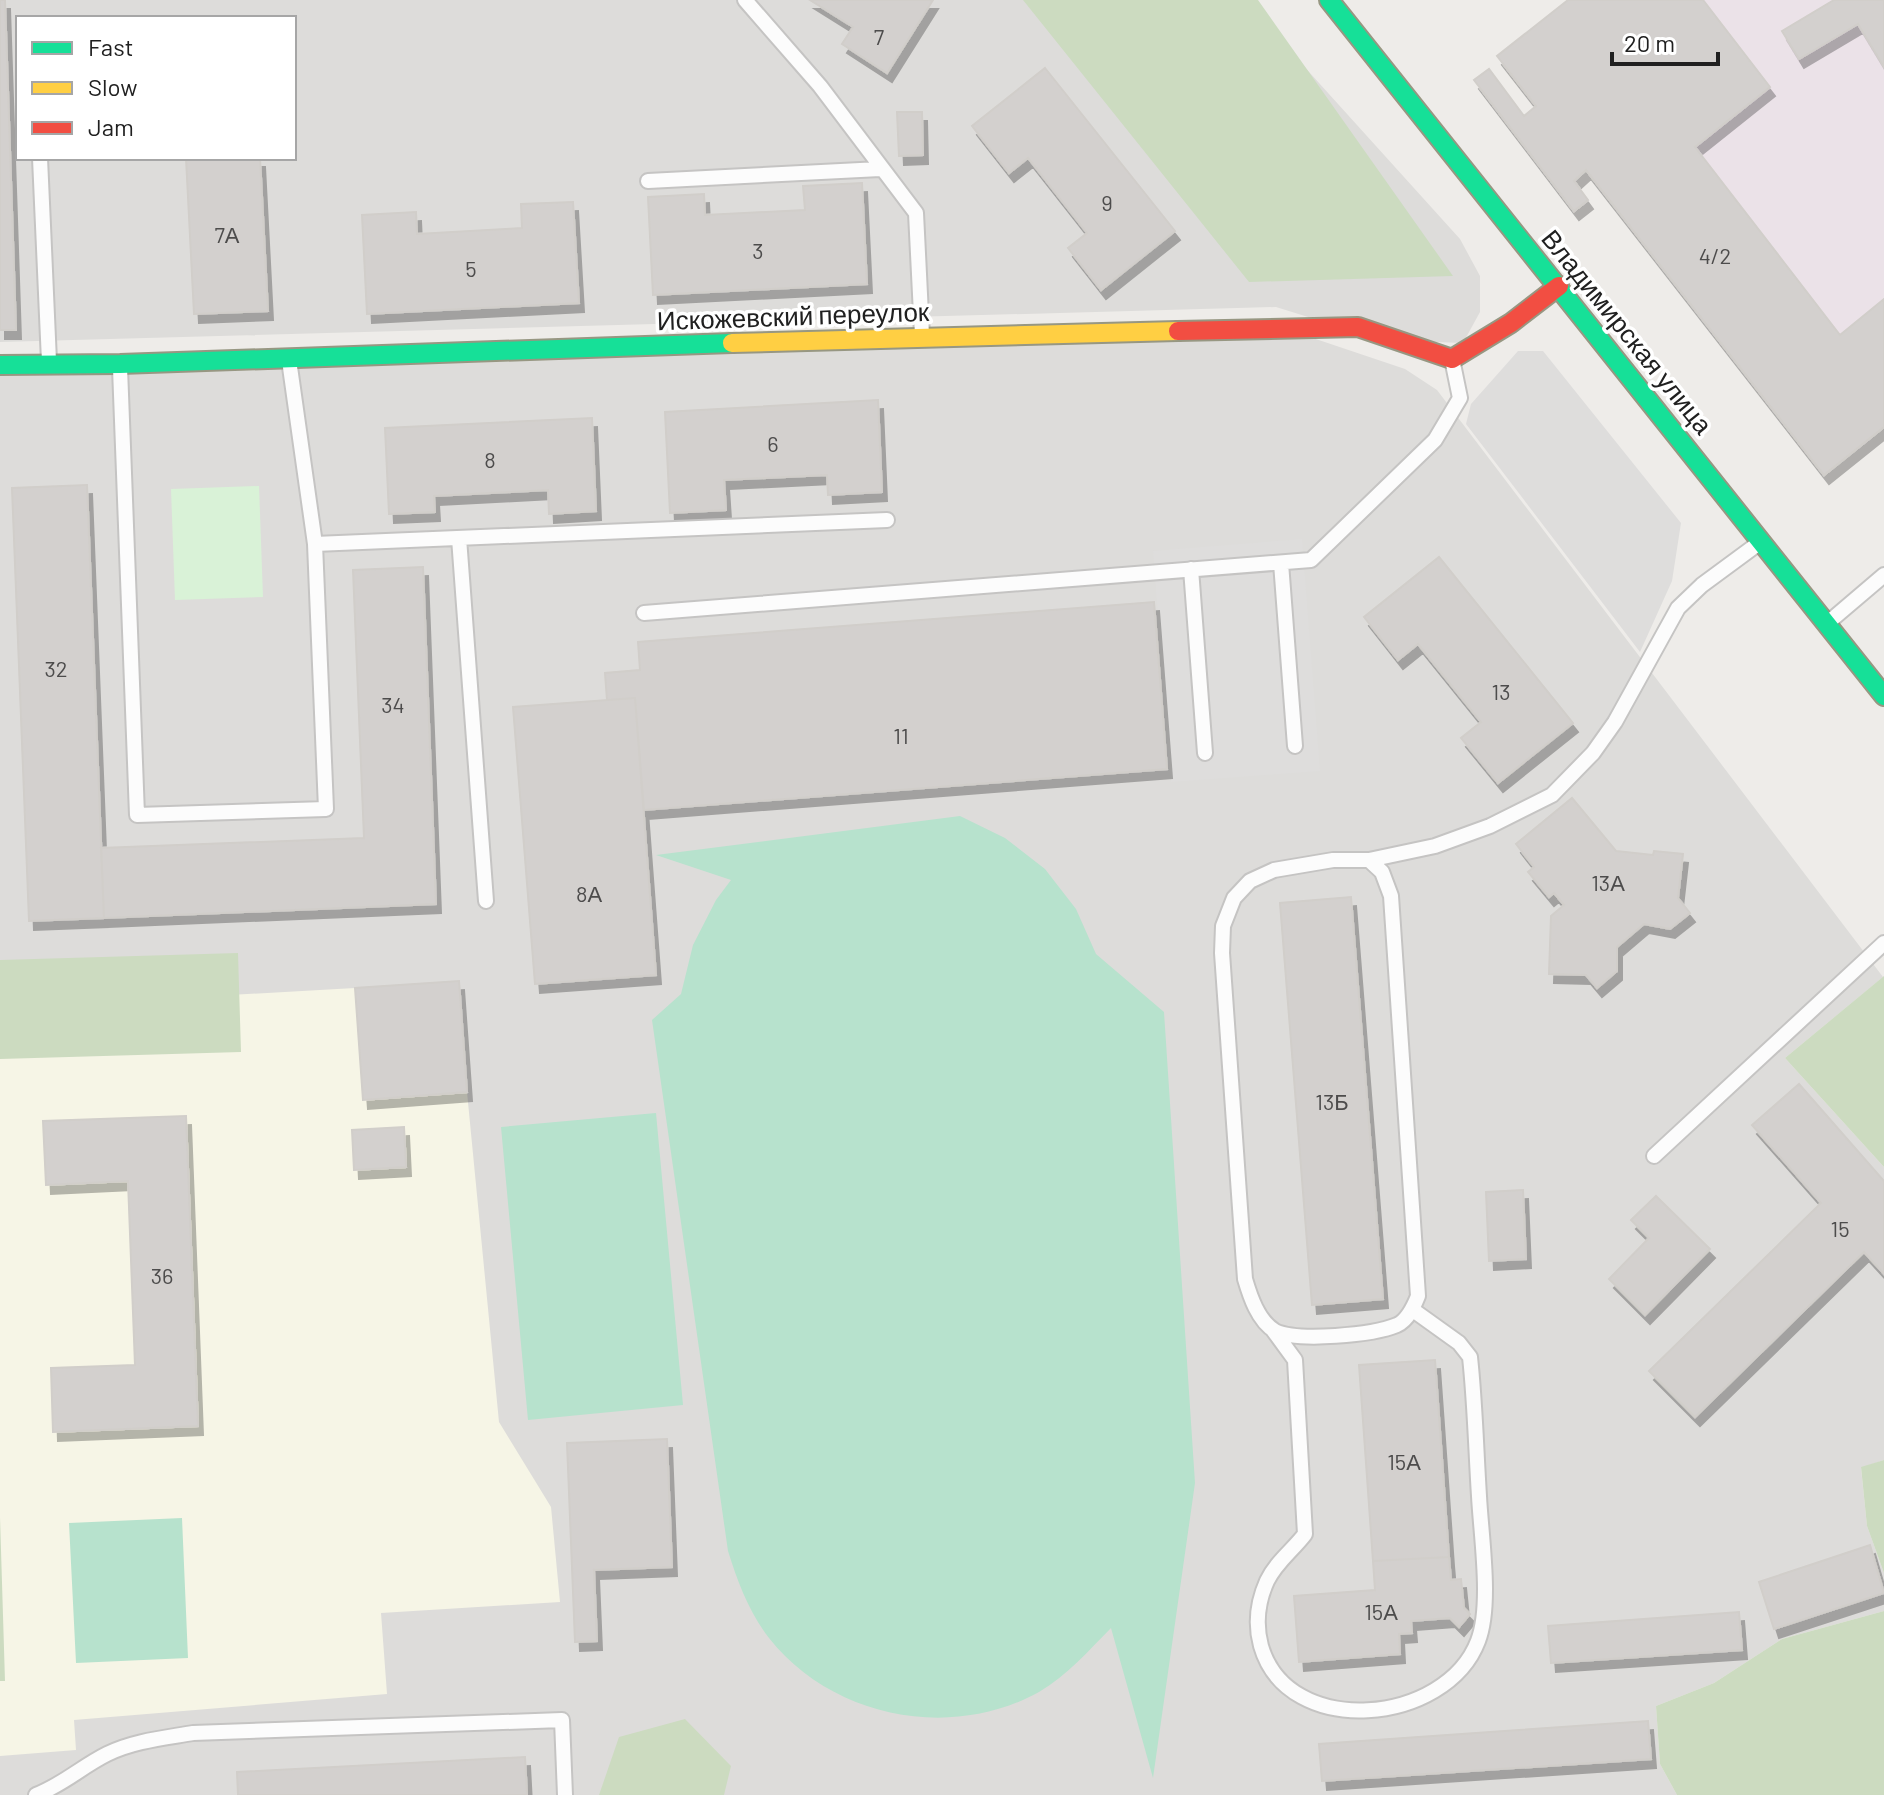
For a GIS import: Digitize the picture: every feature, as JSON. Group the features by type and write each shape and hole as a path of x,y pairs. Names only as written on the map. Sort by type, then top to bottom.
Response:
{"street":[{"name":"Владимирская улица","path":"1329,0 1884,696"},
{"path":"1452,359 1511,323 1559,286"},
{"name":"Искожевский переулок","path":"0,365 1358,327 1452,359"}],"lane":[{"path":"745,0 820,86 916,213 922,337"},
{"path":"40,160 49,364"},
{"path":"648,181 880,169"},
{"path":"120,364 137,815 326,809 315,544 289,358"},
{"path":"644,613 1311,560 1435,440 1460,398 1452,359"},
{"path":"315,544 887,520"},
{"path":"459,538 486,901"},
{"path":"1413,1310 1459,1343 1470,1357 1482,1546 1483,1614 1479,1638 1470,1658 1456,1675 1435,1691 1410,1703 1381,1709 1334,1709 1300,1698 1275,1677 1266,1663 1257,1620 1268,1578 1305,1534 1295,1360 1250,1298 1245,1279 1222,953 1223,926 1234,898 1250,881 1274,870 1333,860 1369,860 1435,846 1476,831 1552,795 1593,753 1615,722 1678,608 1702,585 1762,541"},
{"path":"1281,563 1295,746"},
{"path":"1191,569 1205,753"},
{"path":"1826,624 1884,575"},
{"path":"1273,1330 1296,1337 1350,1333 1399,1324 1413,1310 1418,1296 1391,896 1382,872 1369,860"},
{"path":"1654,1156 1884,943"},
{"path":"36,1795 61,1785 111,1752 142,1741 193,1733 562,1720 565,1795"}],"shaded area":[{"path":"0,0 1244,0 1460,239 1480,276 1480,312 1463,343 1382,340 1276,307 0,342"},
{"path":"1703,0 1884,0 1884,299 1840,335 1695,147 1770,87"},
{"path":"1289,330 1405,369 1437,390 1883,977 1785,1058 1884,1167 1884,1460 1861,1468 1867,1526 1884,1573 1884,1611 1782,1639 1714,1683 1656,1706 1660,1764 1677,1795 0,1795 0,367"},
{"path":"1518,351 1543,351 1681,523 1672,581 1640,652 1466,424 1471,404"},
{"path":"1302,539 1320,771 1171,782 1153,551"},
{"path":"355,988 363,1100 467,1092 499,1422 551,1507 560,1602 381,1613 387,1694 74,1720 76,1750 0,1756 0,1008"}],"green space":[{"path":"1023,0 1258,0 1453,276 1249,282"},
{"path":"259,486 263,597 175,600 171,489"},
{"path":"960,816 1005,838 1045,869 1076,909 1096,954 1164,1012 1195,1483 1153,1778 1111,1628 1059,1678 1039,1692 1005,1707 969,1715 932,1718 895,1713 859,1703 825,1687 795,1665 769,1638 756,1618 740,1586 728,1551 652,1020 681,994 693,945 716,900 731,880 656,855"},
{"path":"238,953 241,1052 0,1059 0,960"},
{"path":"1884,976 1884,1167 1785,1058"},
{"path":"656,1113 683,1405 528,1420 501,1127"},
{"path":"1884,1460 1884,1573 1867,1526 1861,1467"},
{"path":"0,1517 5,1681 0,1681"},
{"path":"182,1518 188,1658 76,1663 69,1523"},
{"path":"1884,1611 1884,1795 1677,1795 1660,1764 1656,1706 1714,1683 1782,1639"},
{"path":"685,1719 731,1766 724,1795 599,1795 619,1737"}],"building":[{"path":"0,0 5,0 16,330 0,330"},
{"path":"810,0 933,0 887,73 842,44 853,27"},
{"path":"1568,0 1703,0 1770,87 1695,147 1840,335 1884,299 1884,427 1824,475 1586,170 1574,181 1588,200 1574,211 1474,80 1489,69 1524,116 1536,106 1497,56"},
{"path":"1834,0 1884,0 1884,67 1858,24 1799,59 1782,31"},
{"path":"1045,68 1175,231 1101,290 1068,248 1087,233 1028,158 1009,173 972,126"},
{"path":"897,112 922,112 923,155 899,156"},
{"path":"186,160 260,160 268,311 194,314"},
{"path":"862,183 867,284 653,295 648,197 704,194 705,215 805,210 803,186"},
{"path":"573,202 579,303 367,314 362,215 416,212 417,234 522,228 521,204"},
{"path":"878,400 882,492 828,495 827,475 724,480 726,510 670,513 665,412"},
{"path":"592,418 596,511 549,514 548,490 434,496 435,512 389,514 385,428"},
{"path":"87,485 104,918 29,921 12,488"},
{"path":"1439,557 1573,723 1498,783 1461,738 1481,722 1418,644 1398,660 1364,617"},
{"path":"423,567 436,904 104,918 101,848 364,838 353,570"},
{"path":"1154,602 1167,769 644,810 635,698 607,700 605,673 640,670 638,642"},
{"path":"635,698 656,975 535,984 513,707"},
{"path":"1572,798 1616,851 1683,854 1678,898 1690,913 1670,929 1644,924 1617,947 1617,971 1597,988 1586,975 1549,974 1551,916 1564,905 1554,893 1549,897 1528,872 1534,867 1516,844"},
{"path":"1351,897 1383,1299 1312,1305 1280,903"},
{"path":"459,981 467,1092 363,1100 355,988"},
{"path":"1799,1084 1884,1181 1884,1274 1864,1252 1695,1417 1649,1371 1821,1203 1752,1125"},
{"path":"186,1116 198,1426 53,1432 51,1368 135,1365 128,1181 46,1185 43,1121"},
{"path":"404,1127 406,1167 354,1170 352,1130"},
{"path":"1523,1190 1526,1259 1489,1261 1486,1192"},
{"path":"1656,1196 1710,1249 1645,1315 1609,1279 1649,1238 1631,1220"},
{"path":"1435,1360 1449,1557 1373,1561 1359,1365"},
{"path":"667,1439 672,1567 594,1570 597,1641 575,1642 567,1443"},
{"path":"1870,1545 1884,1593 1774,1629 1759,1582"},
{"path":"1449,1557 1451,1580 1461,1579 1464,1608 1470,1614 1459,1627 1450,1618 1411,1621 1412,1633 1399,1634 1400,1654 1299,1662 1294,1596 1375,1590 1373,1561"},
{"path":"1739,1612 1742,1650 1551,1663 1548,1626"},
{"path":"1648,1721 1651,1759 1322,1781 1319,1744"},
{"path":"525,1757 527,1795 238,1795 237,1772"}],"traffic: fast":[{"path":"1329,0 1884,696"},
{"path":"0,365 120,364 732,343"}],"traffic: slow":[{"path":"732,343 1178,331"}],"traffic: jam":[{"path":"1178,331 1358,327 1452,359 1511,323 1559,286"}]}
